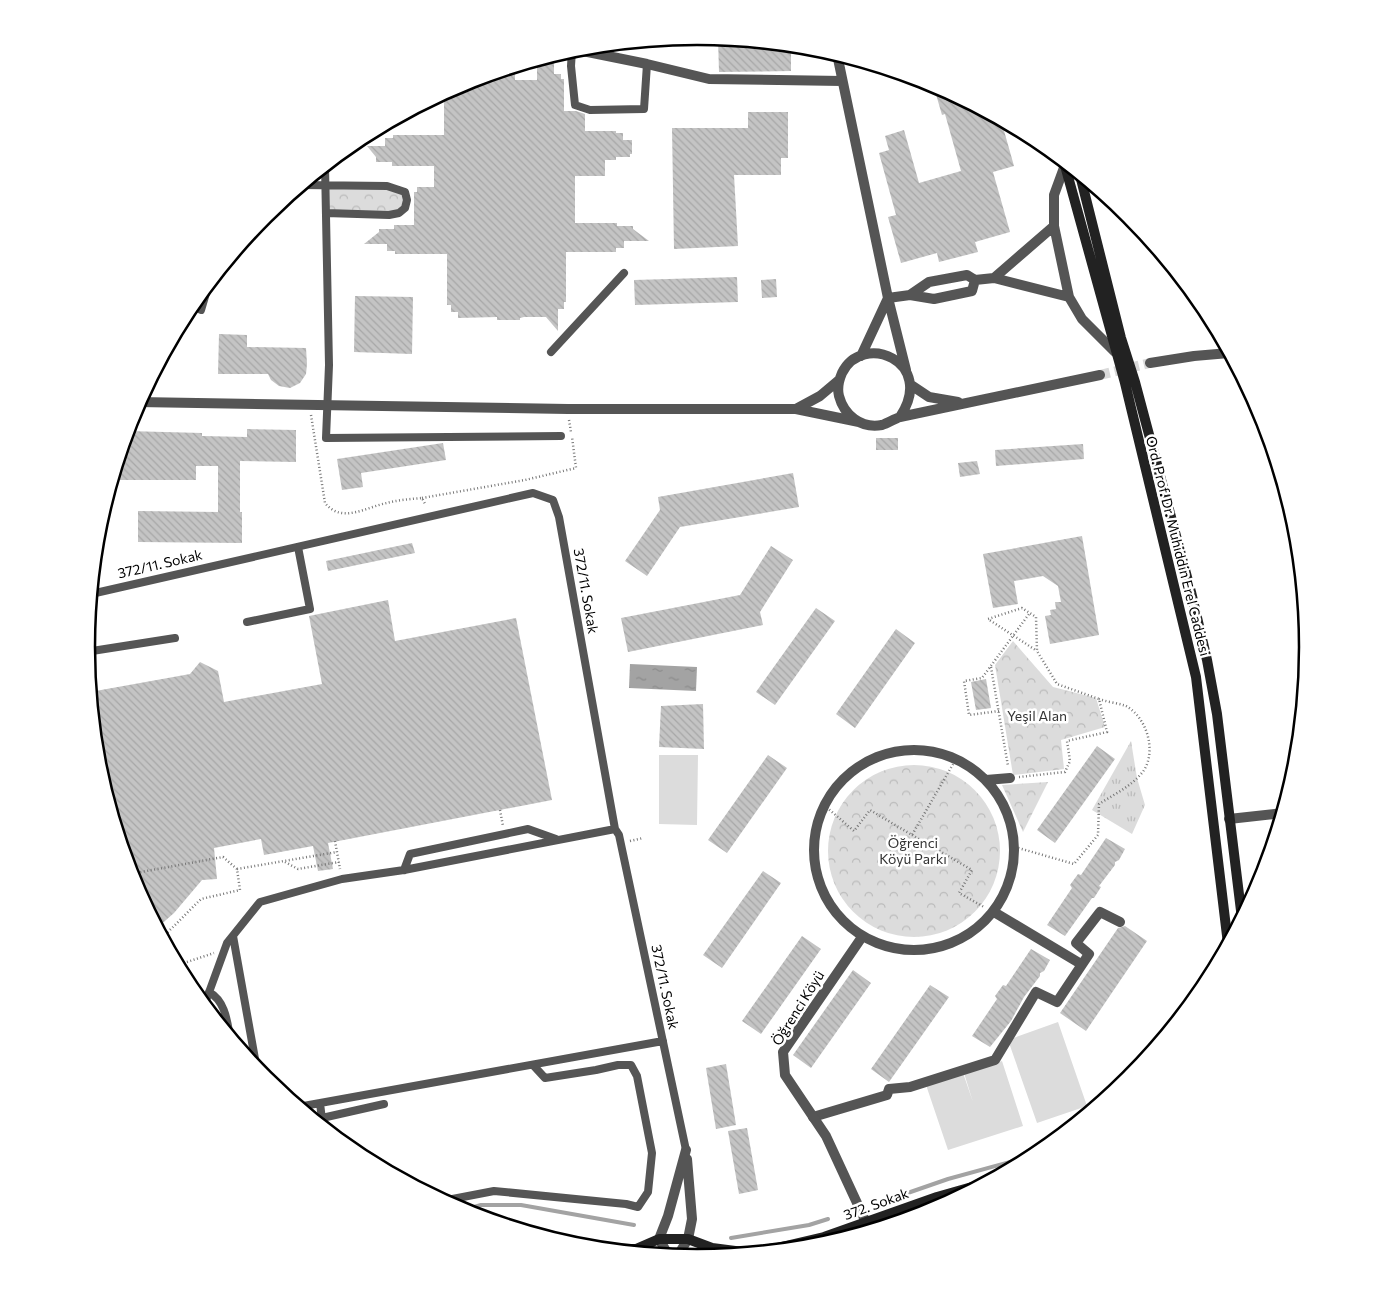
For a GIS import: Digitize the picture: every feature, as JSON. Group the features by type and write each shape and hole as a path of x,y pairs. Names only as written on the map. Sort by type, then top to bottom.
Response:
{"main road":[{"name":"Ord. Prof. Dr. Muhiddin Erel Caddesi","path":"1066,172 1125,383 1196,677 1227,934"},
{"name":"Ord. Prof. Dr. Muhiddin Erel Caddesi","path":"1083,186 1121,338 1135,382 1207,660 1217,714 1241,906"},
{"name":"372. Sokak","path":"884,1220 937,1197 954,1192"},
{"name":"372. Sokak","path":"640,1247 659,1240 688,1239 712,1248 722,1249"}],"street":[{"path":"595,54 648,64 709,79 842,81"},
{"path":"839,63 888,298 910,385 910,398 900,417"},
{"path":"1062,169 1054,195 1054,226 1069,297 1082,319 1115,352"},
{"path":"994,278 1054,226"},
{"path":"910,295 929,282 968,276 975,280 994,278 1069,297"},
{"path":"888,298 910,295 934,298 972,291 975,280"},
{"path":"861,356 888,298"},
{"path":"859,422 848,415 841,405 838,392 839,380 843,370 852,361 861,356 876,353 889,356 900,363 907,373"},
{"path":"1150,363 1223,354"},
{"path":"147,402 568,409 796,409 871,426 883,425 900,417 1100,375"},
{"path":"796,409 820,396 839,380"},
{"path":"910,385 929,397 964,403"},
{"path":"927,750 956,759 972,768 986,780 1002,800 1011,823 1015,847 1013,870 1006,892 994,912 973,932 947,946 918,951 889,948 862,937 842,921 827,901 817,878 813,853 815,828 824,805 842,780 867,761 896,751 927,750"},
{"path":"986,780 1010,778"},
{"path":"1230,819 1276,813"},
{"path":"994,912 1081,964"},
{"path":"813,1117 887,1095 889,1089 910,1087 995,1060 1036,992 1057,1002 1089,954 1076,943 1100,912 1120,922"},
{"name":"Öğrenci Köyü","path":"862,937 783,1052 785,1075 826,1136 867,1225"},
{"name":"372/11. Sokak","path":"682,1250 688,1239 692,1219 686,1150"},
{"name":"372/11. Sokak","path":"659,1240 668,1216 686,1150"},
{"path":"659,1240 665,1249"}],"lane":[{"path":"572,59 575,105 590,110 644,109 648,64"},
{"path":"325,174 329,365 326,438 560,436"},
{"path":"311,185 387,186 405,192 407,200 405,208 398,213 389,215 326,213"},
{"path":"551,352 624,273"},
{"path":"201,310 203,303"},
{"name":"372/11. Sokak","path":"98,593 533,493 553,500 558,517 615,829 619,834 686,1150"},
{"path":"247,622 310,609 298,547"},
{"path":"94,651 175,638"},
{"path":"404,870 410,854 528,829 556,839"},
{"path":"207,997 227,943 260,902 342,879 404,870 615,829"},
{"path":"233,936 255,1056"},
{"path":"209,992 218,997 226,1015 228,1025"},
{"path":"307,1105 663,1041"},
{"path":"454,1199 494,1191 626,1204 638,1207 648,1192 652,1153 637,1076 631,1065 618,1065 545,1078 533,1065"},
{"path":"320,1103 322,1118 384,1104"}],"path":[{"path":"310,406 325,503 331,511 346,514 396,501 516,482 576,468 568,409"},
{"path":"422,498 425,504"},
{"path":"1015,847 1074,864 1098,834 1099,804 1142,774 1150,748 1144,725 1126,706 1099,699 1057,684 1037,651 988,619 1022,608 1036,617 1037,651"},
{"path":"999,711 969,715 964,681 982,678 1029,614"},
{"path":"991,667 1010,778 1065,772 1070,761 1068,741 1107,732 1099,699"},
{"path":"912,835 956,759"},
{"path":"824,805 854,831 870,810 972,870 959,893 994,912"},
{"path":"500,810 503,827"},
{"path":"335,841 340,873"},
{"path":"237,870 337,852"},
{"path":"138,873 224,857 237,870 240,890 201,899 167,933"},
{"path":"284,862 298,870 338,862"},
{"path":"184,963 225,950"}],"green space":[{"path":"325,186 398,189 407,200 399,213 326,213"},
{"name":"Yeşil Alan","path":"1013,641 1053,687 1096,698 1105,727 1061,740 1064,769 1013,775 995,665"},
{"path":"1131,741 1137,778 1145,805 1132,834 1092,810"},
{"path":"659,755 698,755 697,825 659,824"},
{"name":"Öğrenci Köyü Parkı","path":"922,765 939,768 955,775 969,784 981,796 997,826 1000,851 999,868 994,884 981,906 969,918 939,934 906,937 889,934 873,927 859,918 847,906 831,876 828,843 831,826 838,810 847,796 859,784 889,768"},
{"path":"1048,782 1023,832 1002,785"},
{"path":"1058,1022 1087,1106 1037,1123 1008,1040"},
{"path":"1002,1061 1023,1126 948,1150 925,1082 962,1070 973,1102 964,1073"}],"water":[{"path":"630,664 697,667 696,691 629,688"}],"building":[{"path":"718,46 791,53 791,71 719,72"},
{"path":"554,63 554,74 561,74 561,79 564,79 564,111 576,111 585,114 585,131 616,131 616,133 623,133 623,140 632,140 632,154 630,154 630,157 616,157 616,160 605,160 605,176 575,176 575,223 617,223 617,226 633,226 633,229 649,241 624,241 624,248 616,248 616,252 566,252 566,302 564,302 564,309 558,309 558,331 546,317 524,317 520,318 520,320 497,320 497,317 458,318 458,312 451,312 451,305 447,305 447,254 395,254 395,251 387,251 387,244 364,244 379,232 379,229 394,229 394,225 414,225 414,192 417,192 417,187 434,187 434,166 392,166 392,162 376,162 376,157 367,146 385,146 385,138 393,138 393,135 444,135 444,101 515,74 515,80 537,80 537,67"},
{"path":"936,95 1004,130 1014,166 993,172 1010,232 975,242 978,252 939,262 937,253 901,263 888,217 896,215 879,153 889,150 885,136 904,130 919,183 961,171 945,114 942,115"},
{"path":"748,112 788,112 788,158 781,158 781,175 734,175 738,246 674,249 672,128 748,128"},
{"path":"737,277 738,302 635,305 634,280"},
{"path":"776,279 777,297 762,298 761,280"},
{"path":"355,296 413,297 412,354 354,352"},
{"path":"219,334 247,335 247,347 306,348 306,374 300,383 290,388 279,386 271,380 268,374 218,374"},
{"path":"247,429 296,430 296,462 240,461 242,543 138,542 138,511 218,512 218,466 196,466 196,480 118,480 135,431 202,433 202,436 247,437"},
{"path":"876,438 898,438 898,450 876,450"},
{"path":"443,443 446,460 361,473 363,487 342,490 337,459"},
{"path":"1083,444 1084,459 996,466 995,450"},
{"path":"977,461 980,474 960,477 958,463"},
{"path":"793,473 799,507 680,527 647,576 625,561 660,510 658,497"},
{"path":"1082,536 1099,635 1050,644 1045,616 1051,615 1050,610 1056,609 1055,602 1061,602 1058,586 1043,576 1014,581 1018,604 993,608 983,554"},
{"path":"412,543 415,553 328,571 326,561"},
{"path":"771,546 793,560 760,612 763,625 628,652 621,618 740,595"},
{"path":"388,600 395,641 516,618 552,800 328,843 333,869 318,871 313,846 264,855 261,839 214,848 217,879 202,880 174,913 162,924 140,878 126,841 115,803 106,765 96,691 190,674 200,662 218,671 224,702 322,684 309,616"},
{"path":"816,608 835,621 775,705 756,692"},
{"path":"896,629 915,643 855,728 836,714"},
{"path":"986,679 991,708 976,710 971,682"},
{"path":"703,704 704,749 659,747 661,706"},
{"path":"1097,746 1115,759 1055,843 1037,830"},
{"path":"768,755 787,768 727,853 708,840"},
{"path":"1106,838 1125,849 1099,886 1101,887 1094,898 1092,898 1065,936 1047,925 1072,888 1070,885 1078,874 1081,875"},
{"path":"763,871 781,883 722,968 703,955"},
{"path":"1125,926 1147,941 1086,1031 1060,1013 1118,928"},
{"path":"802,936 821,949 761,1034 742,1021"},
{"path":"1031,949 1050,960 1024,997 1011,1021 990,1047 972,1036 997,999 995,996 1003,985 1006,986"},
{"path":"853,970 871,983 811,1068 793,1055"},
{"path":"930,985 949,997 889,1082 871,1069"},
{"path":"726,1064 736,1125 716,1129 706,1068"},
{"path":"747,1128 758,1190 739,1194 728,1131"}],"waterway":[{"path":"873,1205 948,1179 1009,1162"},
{"path":"474,1207 481,1205 521,1205 634,1225"},
{"path":"731,1238 809,1225 828,1219"}],"tunnel":[{"path":"1100,375 1150,363"}]}
